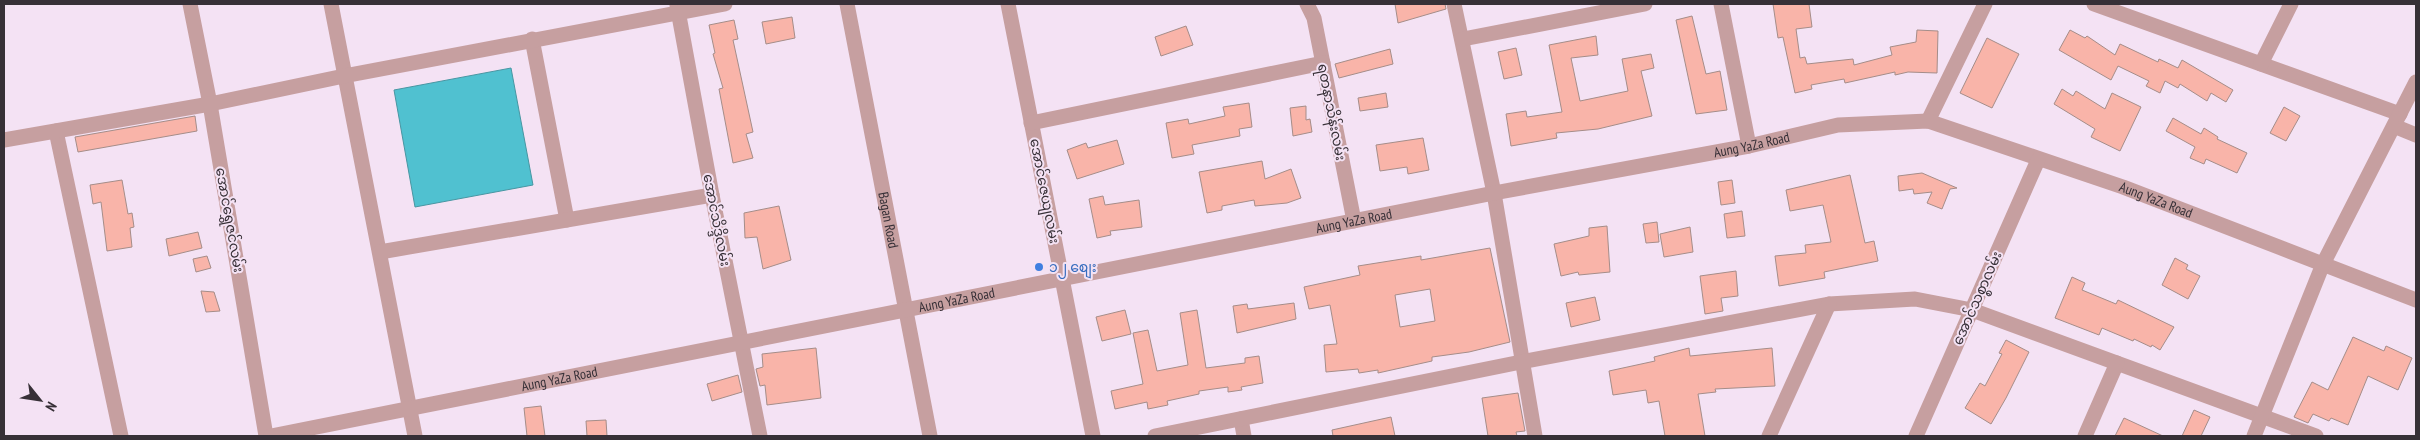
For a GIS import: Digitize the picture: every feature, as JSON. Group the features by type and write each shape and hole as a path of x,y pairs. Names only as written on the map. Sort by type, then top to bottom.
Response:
{"street":[{"name":"အောင်ရွှေဇင်လမ်း","path":"190,4 210,104 266,436"},
{"path":"331,4 415,436"},
{"path":"4,140 210,104 678,8 725,4"},
{"name":"Bagan Road","path":"848,4 930,436"},
{"name":"အောင်ဇေယျလမ်း","path":"1008,4 1093,436"},
{"name":"ရတနာသိန်းလမ်း","path":"1307,4 1314,18 1354,221"},
{"path":"1454,4 1463,39 1494,193 1535,436"},
{"path":"1463,39 1606,8 1645,4"},
{"path":"1721,4 1749,146"},
{"path":"1928,120 1984,4"},
{"path":"2094,4 2136,11 2397,120 2416,135"},
{"path":"2261,64 2291,4"},
{"name":"အောင်သိဒ္ဒိလမ်း","path":"678,8 712,195 760,436"},
{"path":"532,39 567,220"},
{"path":"1031,123 1323,63"},
{"path":"2254,436 2323,264 2416,82"},
{"name":"Aung YaZa Road","path":"271,436 1494,193 1749,146 1838,125 1928,120 2038,160 2123,187 2416,300"},
{"path":"56,131 121,436"},
{"name":"အောင်သစ္စာလမ်း","path":"1916,436 2038,160"},
{"path":"380,252 712,195"},
{"path":"1155,436 1521,362 1829,304 1915,299 1972,310 2316,436"},
{"path":"1769,436 1829,304"},
{"path":"2085,436 2117,363"},
{"path":"1241,419 1244,436"}],"water":[{"path":"511,68 533,185 415,207 394,90"}],"building":[{"path":"1395,4 1445,4 1446,9 1398,23"},
{"path":"1773,4 1809,4 1812,27 1796,29 1800,58 1805,57 1807,64 1853,59 1854,65 1892,55 1890,47 1916,42 1917,30 1938,31 1937,73 1908,72 1895,75 1895,72 1845,83 1844,79 1811,85 1812,89 1795,93 1783,37 1778,38"},
{"path":"1692,16 1706,74 1720,71 1727,110 1696,114 1676,20"},
{"path":"792,17 795,38 766,44 762,22"},
{"path":"734,20 738,39 733,40 753,132 746,134 753,158 733,163 719,89 723,88 713,54 715,53 709,25"},
{"path":"1186,26 1193,45 1161,56 1155,37"},
{"path":"2070,30 2085,38 2087,36 2115,55 2120,44 2158,62 2159,59 2178,68 2182,60 2233,90 2226,102 2211,93 2207,101 2180,84 2178,88 2165,81 2160,93 2146,86 2149,81 2118,66 2111,80 2059,50"},
{"path":"1596,36 1598,55 1571,58 1580,101 1628,91 1622,59 1651,54 1654,68 1641,71 1652,116 1598,129 1556,133 1557,138 1511,146 1506,114 1526,111 1527,117 1562,112 1549,45"},
{"path":"1987,38 2019,54 1992,108 1960,93"},
{"path":"1516,48 1522,75 1504,79 1498,52"},
{"path":"1390,49 1393,64 1339,78 1335,64"},
{"path":"2062,89 2073,96 2076,91 2105,109 2112,93 2141,107 2120,151 2091,137 2095,129 2054,104"},
{"path":"1386,93 1388,107 1360,111 1358,98"},
{"path":"1249,103 1252,127 1239,129 1240,136 1192,145 1194,154 1172,158 1166,123 1188,119 1189,124 1225,116 1223,107"},
{"path":"1306,106 1306,120 1310,119 1312,132 1293,136 1290,108"},
{"path":"2284,107 2300,116 2286,141 2270,133"},
{"path":"195,116 197,131 78,152 75,137"},
{"path":"2173,118 2201,134 2204,128 2218,137 2217,139 2247,153 2237,173 2206,159 2204,164 2190,158 2195,147 2166,131"},
{"path":"1423,138 1429,170 1408,174 1407,167 1380,171 1376,145"},
{"path":"1117,140 1124,164 1077,179 1067,150 1086,143 1088,148"},
{"path":"1262,161 1265,179 1291,169 1301,198 1287,203 1255,206 1254,200 1222,206 1222,210 1207,213 1199,172"},
{"path":"1922,173 1957,188 1950,189 1942,209 1927,203 1932,192 1914,194 1913,189 1899,191 1898,176"},
{"path":"1850,175 1865,243 1874,241 1878,261 1824,272 1825,278 1779,286 1775,256 1806,253 1805,245 1831,242 1823,205 1790,211 1786,190"},
{"path":"122,180 128,214 132,213 134,227 130,228 132,247 107,251 101,202 93,204 90,185"},
{"path":"1732,180 1735,203 1721,205 1718,182"},
{"path":"1103,196 1105,205 1139,200 1142,227 1110,231 1111,235 1097,238 1089,199"},
{"path":"779,206 791,260 763,269 757,237 745,238 744,213"},
{"path":"1742,211 1745,236 1727,238 1724,214"},
{"path":"1657,222 1659,242 1646,243 1643,224"},
{"path":"1607,226 1610,272 1579,275 1578,272 1561,276 1554,244 1589,236 1589,228"},
{"path":"1690,227 1693,252 1664,257 1660,234"},
{"path":"198,232 202,248 169,256 166,239"},
{"path":"1490,248 1510,342 1469,352 1432,357 1432,361 1378,373 1378,370 1359,373 1358,369 1326,372 1324,345 1337,344 1330,305 1309,309 1304,287 1360,275 1358,266 1421,256 1421,260","holes":["1430,289 1435,321 1400,327 1395,295"]},
{"path":"207,256 211,268 196,272 193,259"},
{"path":"2175,258 2188,265 2186,269 2200,276 2188,299 2162,285"},
{"path":"1736,271 1738,296 1721,298 1723,311 1705,314 1700,276"},
{"path":"2072,277 2085,283 2082,290 2116,304 2118,300 2174,327 2160,350 2152,345 2151,347 2134,339 2133,341 2102,328 2099,335 2055,318"},
{"path":"201,291 214,292 220,311 206,312"},
{"path":"1595,297 1600,320 1571,327 1566,303"},
{"path":"1294,303 1296,319 1237,333 1233,306 1247,304 1248,309"},
{"path":"1125,310 1131,334 1102,341 1096,317"},
{"path":"1197,310 1206,368 1245,363 1245,358 1259,356 1263,383 1241,387 1242,390 1228,392 1228,387 1199,391 1199,394 1167,401 1168,405 1148,409 1147,402 1115,409 1111,391 1143,384 1133,333 1148,330 1157,371 1188,365 1180,313"},
{"path":"2353,337 2384,351 2386,346 2412,358 2398,390 2368,376 2348,425 2331,418 2329,421 2313,414 2308,423 2294,417 2312,382 2328,390"},
{"path":"2006,340 2029,352 1991,424 1965,408 1980,383 1985,386 2002,354 1999,353"},
{"path":"816,348 821,398 767,405 765,385 760,386 756,369 763,367 762,354"},
{"path":"1689,348 1690,356 1772,348 1775,386 1715,389 1716,392 1698,394 1705,436 1665,436 1659,401 1648,403 1646,390 1613,395 1609,371 1655,361 1654,357"},
{"path":"738,375 742,392 712,401 707,384"},
{"path":"1518,393 1525,431 1516,432 1517,436 1488,436 1482,398"},
{"path":"541,406 545,436 527,436 524,408"},
{"path":"2194,410 2210,417 2201,436 2182,436"},
{"path":"1391,417 1395,436 1333,436 1332,430"},
{"path":"2124,418 2163,436 2115,436"},
{"path":"606,420 607,436 587,436 586,421"}],"place":[{"name":"၁၂ စျေး","path":"1039,267"}]}
